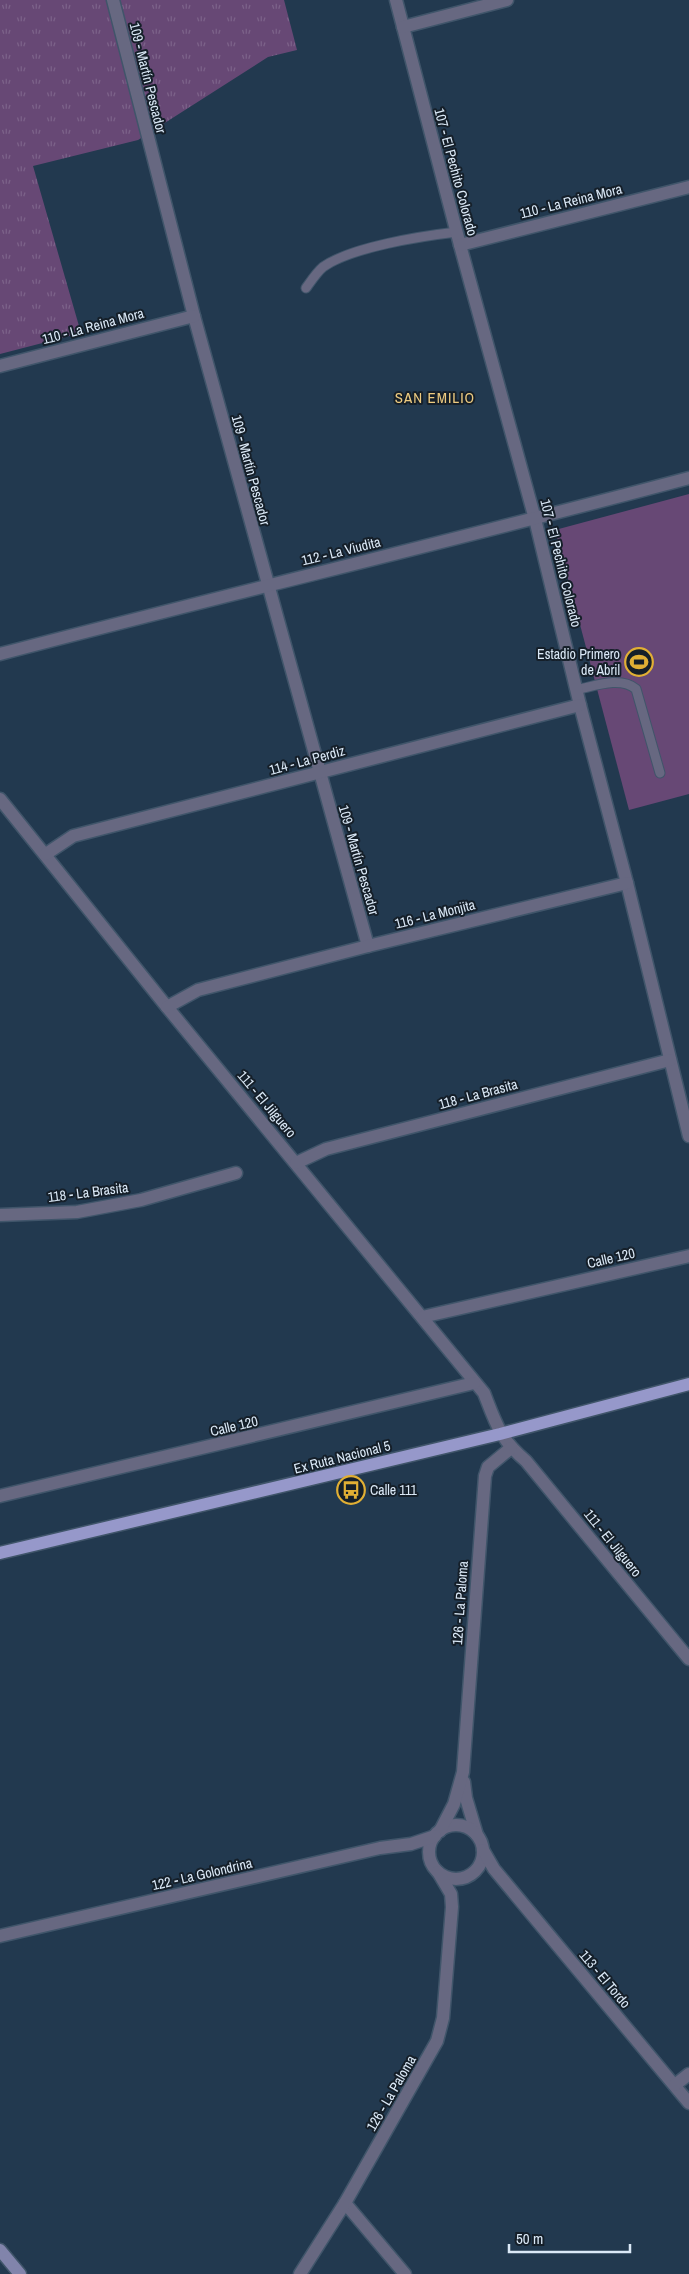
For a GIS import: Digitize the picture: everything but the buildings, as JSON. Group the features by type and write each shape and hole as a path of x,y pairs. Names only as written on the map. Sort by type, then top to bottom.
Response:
{"main road":[{"name":"Ex Ruta Nacional 5","path":"0,1553 500,1434 689,1384"}],"street":[{"name":"109 - Martín Pescador","path":"113,0 194,316 266,585 368,946"},
{"name":"107 - El Pechito Colorado","path":"396,0 456,232 535,519 576,690 627,883 689,1136"},
{"path":"403,27 507,0"},
{"name":"110 - La Reina Mora","path":"460,245 689,187"},
{"name":"110 - La Reina Mora","path":"0,366 194,316"},
{"name":"112 - La Viudita","path":"0,654 266,585 535,519 689,478"},
{"name":"114 - La Perdiz","path":"46,854 73,836 580,705"},
{"name":"111 - El Jilguero","path":"0,798 167,1006 484,1393 500,1434 511,1448 526,1461 689,1659"},
{"name":"116 - La Monjita","path":"167,1006 198,990 368,946 627,883"},
{"name":"118 - La Brasita","path":"296,1163 326,1149 670,1060"},
{"name":"118 - La Brasita","path":"0,1215 86,1210 141,1200 236,1173"},
{"name":"Calle 120","path":"422,1317 689,1256"},
{"name":"Calle 120","path":"0,1496 474,1383"},
{"name":"126 - La Paloma","path":"477,1835 466,1798 463,1772 485,1476 488,1467 511,1448"},
{"name":"126 - La Paloma","path":"437,1833 454,1804 463,1772"},
{"path":"429,1856 429,1849 437,1833 455,1825 463,1826 477,1835 483,1850 482,1858 472,1874"},
{"name":"122 - La Golondrina","path":"0,1936 380,1848 411,1844 437,1833"},
{"path":"411,1844 429,1856 438,1872 452,1879 472,1874 498,1873"},
{"name":"113 - El Tordo","path":"483,1850 498,1873 689,2103"},
{"name":"126 - La Paloma","path":"300,2274 345,2203 437,2041 443,2018 452,1907 451,1894 438,1872"},
{"name":"126 - La Paloma","path":"452,1907 457,1892 472,1874"},
{"path":"675,2085 689,2074"},
{"path":"345,2203 405,2274"},
{"path":"0,2250 20,2274"}],"lane":[{"path":"306,288 322,268 346,256 417,237 456,232"},
{"path":"576,690 621,682 630,683 636,689 660,773"}],"green space":[{"path":"0,0 284,0 297,50 268,57 138,140 33,166 81,333 0,354"},
{"name":"Estadio Primero de Abril","path":"689,494 689,794 629,810 555,530"}],"place":[{"name":"Estadio Primero de Abril","path":"639,662"},
{"name":"Calle 111","path":"351,1490"}],"district":[{"name":"SAN EMILIO","path":"435,397"}]}
